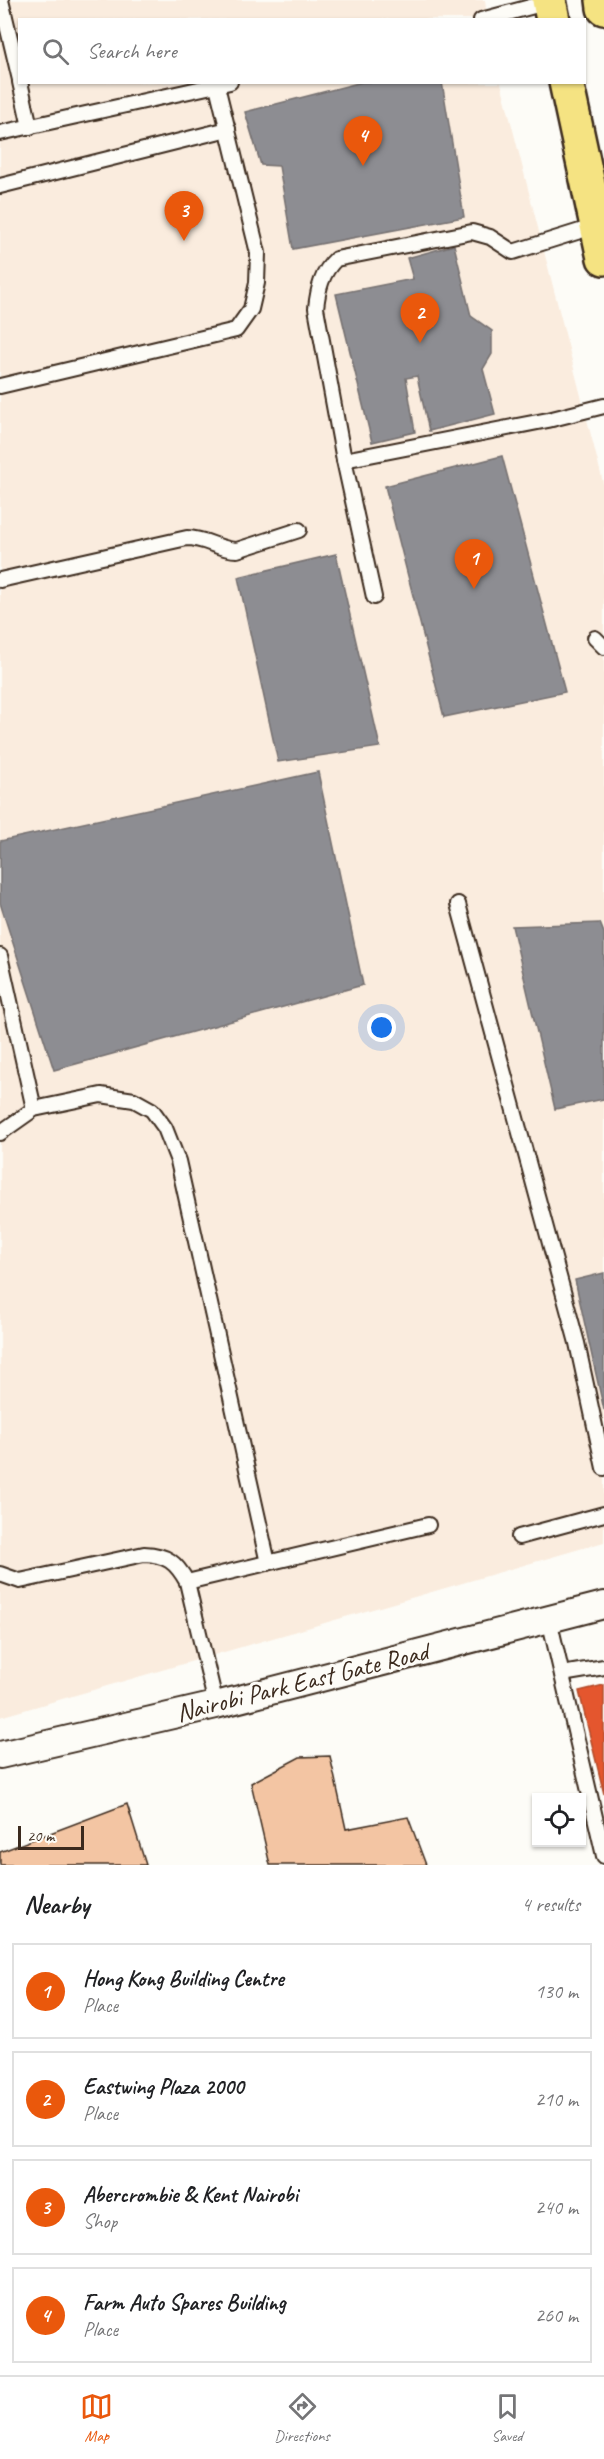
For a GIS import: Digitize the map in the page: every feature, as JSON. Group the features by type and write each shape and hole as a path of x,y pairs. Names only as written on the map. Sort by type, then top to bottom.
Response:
{"highway":[{"path":"603,0 604,8"},
{"path":"566,84 604,258"}],"street":[{"name":"Nairobi Park East Gate Road","path":"0,1755 216,1705 604,1605"}],"lane":[{"path":"1,0 18,72"},
{"path":"492,18 550,7"},
{"path":"21,84 30,127"},
{"path":"0,133 224,84 228,129 258,253 257,284 251,309 236,330 0,386"},
{"path":"0,186 228,129"},
{"path":"374,597 344,460 316,308 317,293 329,265 336,260 472,232 490,237 513,252 597,226"},
{"path":"344,460 604,406"},
{"path":"0,580 188,538 197,538 228,550 237,550 299,530"},
{"path":"458,904 577,1343 604,1468"},
{"path":"0,956 34,1109"},
{"path":"0,1133 34,1109 101,1095 134,1100 152,1110 165,1128 178,1161 268,1563"},
{"path":"519,1537 604,1514"},
{"path":"187,1582 428,1525"},
{"path":"0,1574 20,1581 144,1554 162,1555 172,1562 187,1582 216,1705"},
{"path":"549,1619 604,1856"},
{"path":"561,1674 604,1667"}],"shaded area":[{"path":"0,0 485,0 487,18 18,18 18,84 501,84 604,486 604,1542 0,1717"}],"building: Shops":[{"path":"604,1685 604,1794 579,1691"}],"building: Industry":[{"path":"354,84 442,84 464,217 293,249 279,166 261,165 245,112"},
{"path":"454,245 471,316 492,331 492,354 483,369 495,414 429,431 417,376 406,378 415,432 372,442 336,294 413,279 407,258"},
{"path":"502,456 565,692 444,717 385,486"},
{"path":"336,554 380,747 278,762 238,577"},
{"path":"318,772 363,985 54,1070 0,903 0,841"},
{"path":"600,923 604,933 604,1099 555,1109 512,926"},
{"path":"604,1273 604,1410 575,1280"}],"building: Other":[{"path":"330,1756 346,1829 408,1817 426,1865 270,1865 251,1783 300,1757"},
{"path":"127,1804 146,1865 0,1865 0,1852"}],"place":[{"name":"Farm Auto Spares Building","path":"363,166"},
{"name":"Abercrombie & Kent Nairobi","path":"184,241"},
{"name":"Eastwing Plaza 2000","path":"420,343"},
{"name":"Hong Kong Building Centre","path":"474,589"}]}
